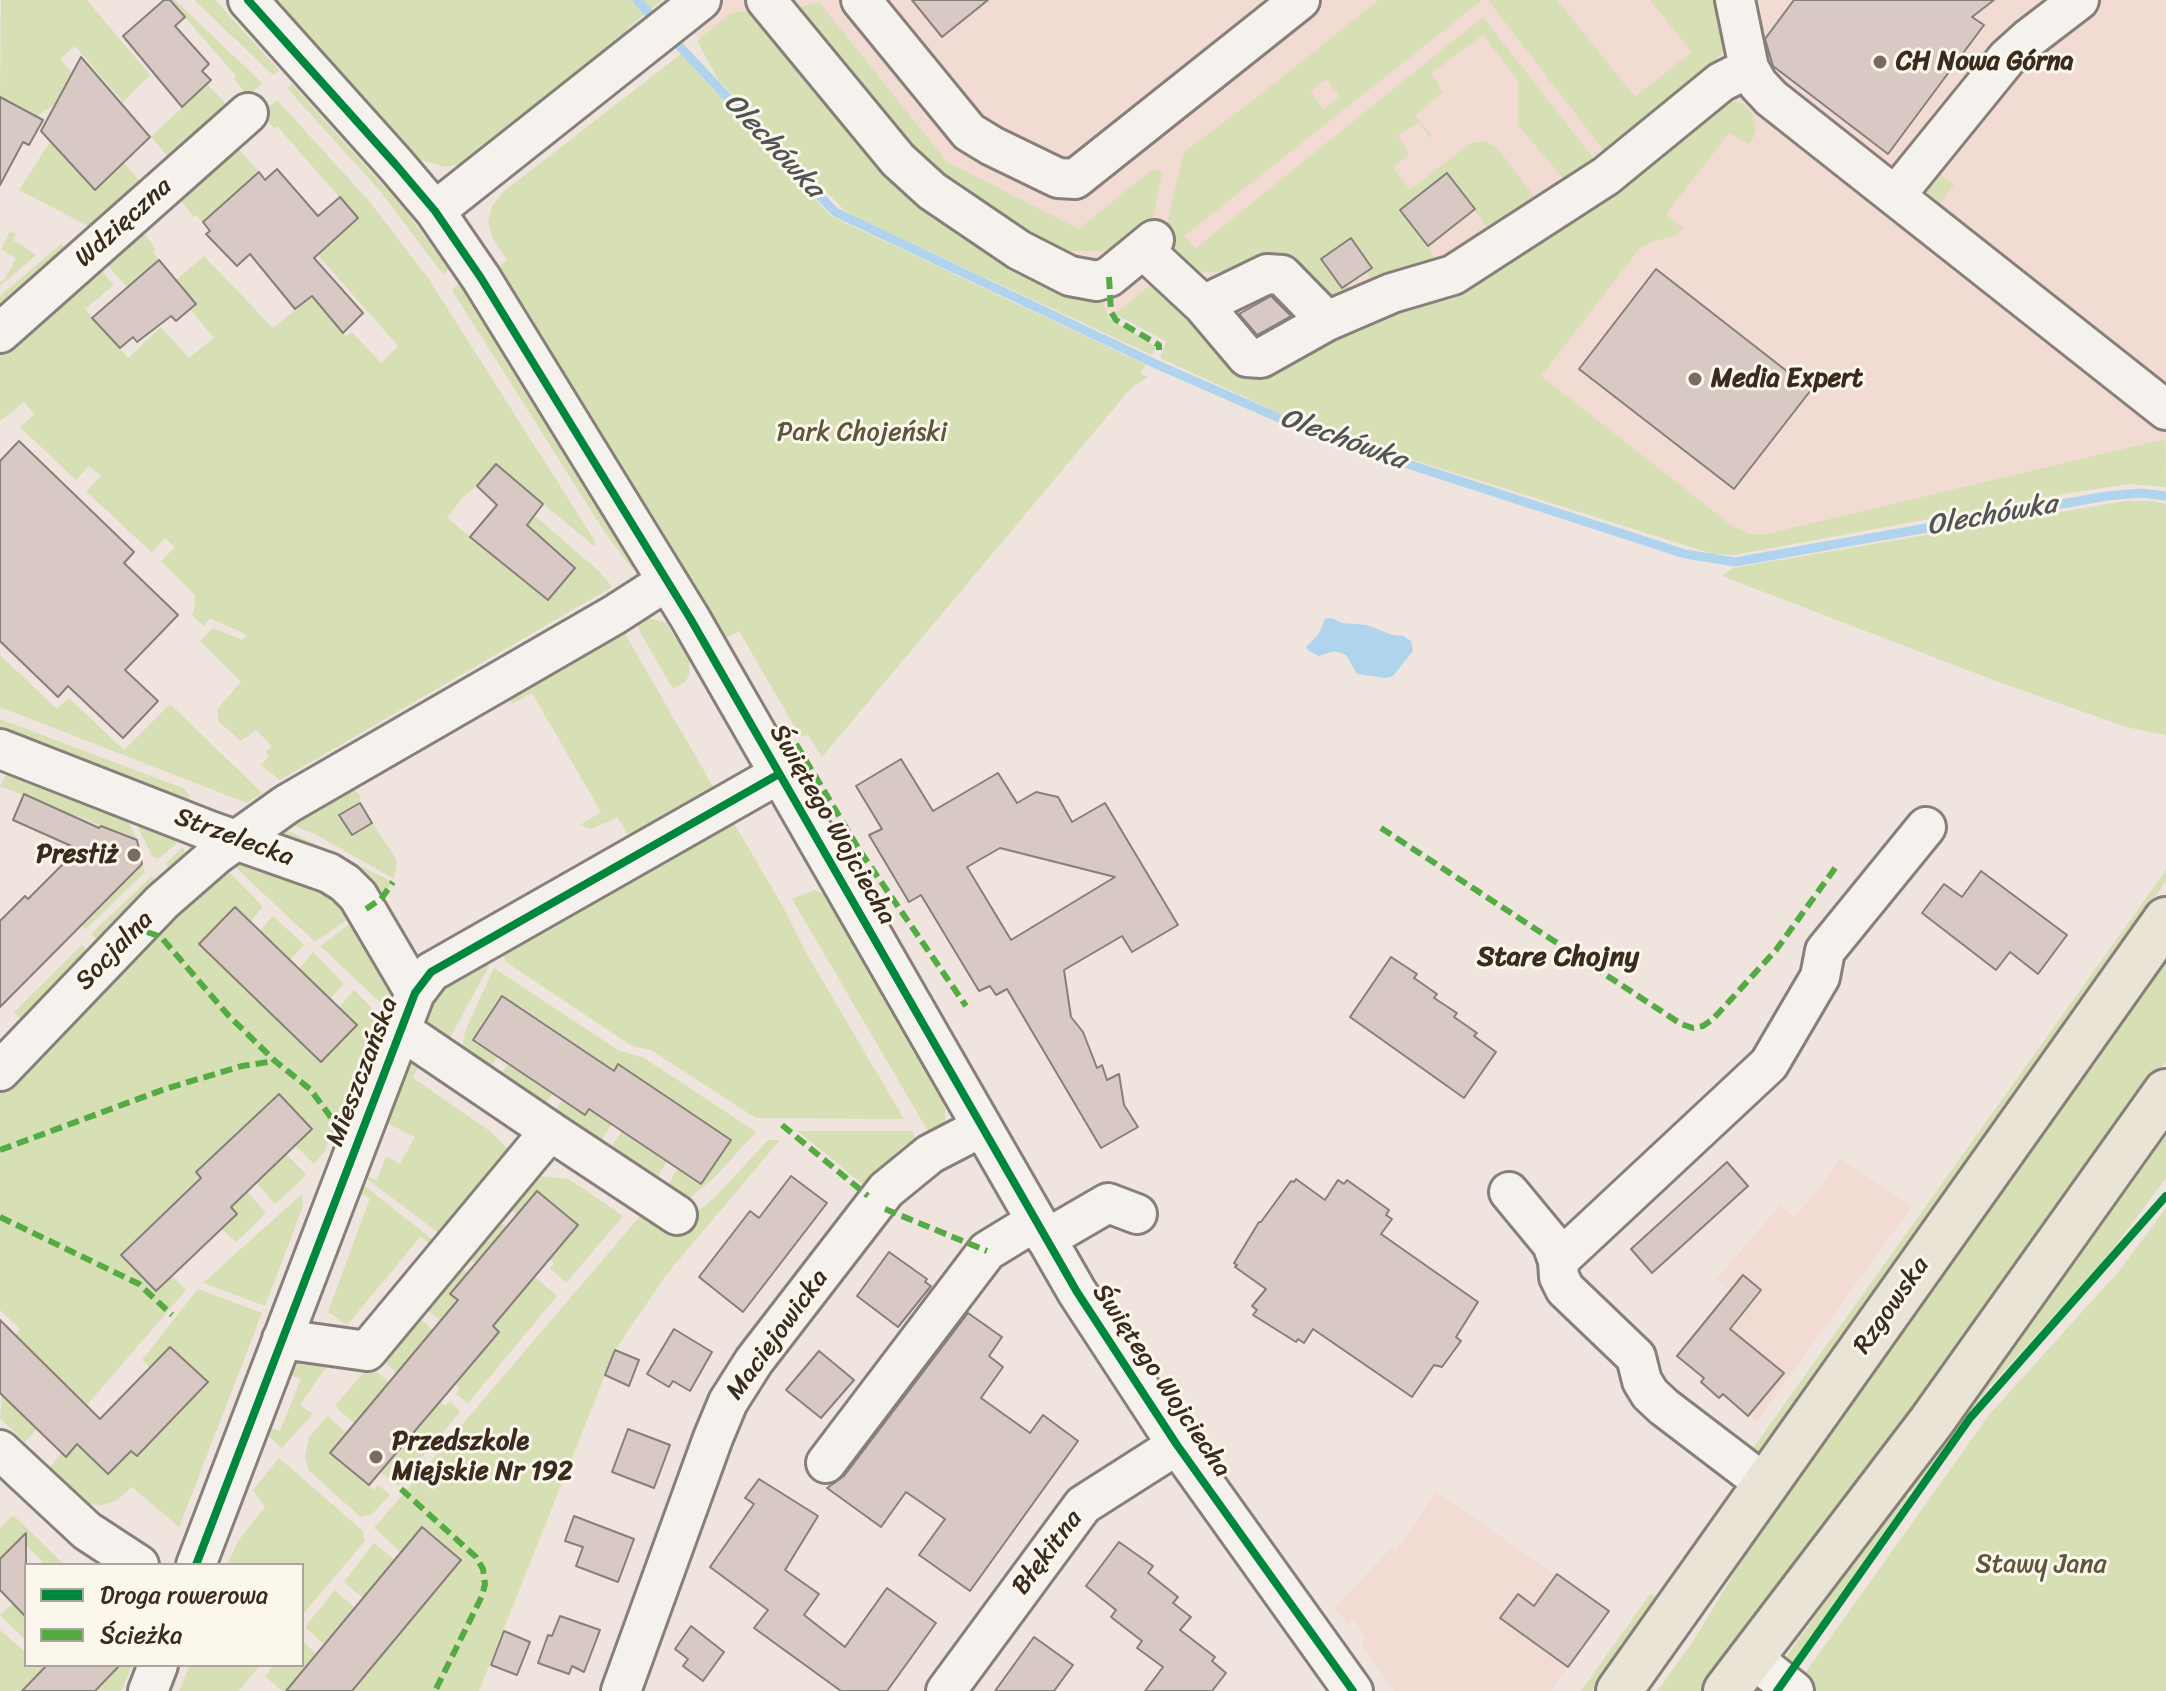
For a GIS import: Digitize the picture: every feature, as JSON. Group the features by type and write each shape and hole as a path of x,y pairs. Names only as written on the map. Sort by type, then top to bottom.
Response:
{"main road":[{"name":"Rzgowska","path":"1619,1691 2166,920"},
{"path":"1738,1674 1931,1422 2166,1092"}],"street":[{"name":"Świętego Wojciecha","path":"248,0 435,211 481,278 667,581 1041,1230 1119,1359 1353,1691"},
{"path":"766,0 898,160 967,217 1019,250 1070,276 1097,281 1109,277 1149,245 1247,357 1261,358 1327,321 1392,293 1453,275 1606,176 1721,82 1749,68"},
{"path":"861,0 969,132 1058,178 1075,179 1300,0"},
{"path":"1735,0 1749,68 1771,98 2166,410"},
{"path":"1895,196 2007,58 2079,0"},
{"path":"435,211 693,6"},
{"name":"Wdzięczna","path":"0,333 248,113"},
{"path":"1203,305 1267,274 1282,275 1327,321"},
{"path":"236,840 287,804 614,615 667,581"},
{"name":"Strzelecka","path":"0,749 329,873 358,896 415,993"},
{"name":"Mieszczańska","path":"197,1563 415,993 431,972 779,774"},
{"path":"1558,1261 1769,1064 1820,977 1825,951 1926,827"},
{"name":"Socjalna","path":"0,1071 162,902 236,840"},
{"path":"401,1030 677,1215"},
{"name":"Maciejowicka","path":"621,1691 713,1438 728,1402 754,1361 886,1190 930,1154 982,1127"},
{"path":"282,1339 367,1351 550,1131"},
{"path":"1509,1192 1552,1244 1559,1277 1565,1289 1636,1357 1642,1381 1650,1394 1765,1484"},
{"path":"826,1463 987,1251 1108,1203 1137,1214"},
{"name":"Błękitna","path":"946,1691 1083,1505 1177,1445"},
{"path":"0,1450 87,1531 136,1563"},
{"path":"148,1691 157,1667"},
{"path":"1738,1674 1794,1691"}],"shaded area":[{"path":"663,0 2166,0 2166,487 2129,484 2069,493 1734,555 1320,415 1115,314 845,197"},
{"path":"1840,1158 1912,1206 1757,1421 1723,1394 1719,1398 1715,1395 1717,1388 1701,1382 1704,1378 1677,1356 1730,1291 1717,1279 1780,1205 1794,1217 1822,1185"},
{"path":"1436,1492 1609,1611 1551,1691 1394,1691 1361,1643 1366,1639 1354,1619 1348,1624 1335,1608 1391,1548 1396,1551"}],"green space":[{"path":"1,0 87,0 150,75 123,102 75,46 60,59 72,73 55,104 37,116 0,97"},
{"path":"170,0 175,0 262,83 248,96 234,79 236,76"},
{"path":"194,0 215,0 279,70 273,75"},
{"path":"274,0 662,0 627,29 627,37 466,163 445,167 421,160"},
{"path":"1379,0 1482,0 1184,236 1195,249 1483,17 1601,168 1570,182 1563,178 1518,125 1518,80 1483,35 1431,73 1443,92 1415,115 1432,136 1430,138 1419,122 1398,135 1409,154 1393,168 1410,190 1471,143 1484,141 1497,148 1537,204 1490,231 1447,173 1428,246 1434,258 1433,265 1376,284 1366,272 1351,238 1321,259 1342,288 1347,284 1355,294 1335,300 1288,267 1276,265 1213,272 1188,271 1163,240 1184,152","holes":["1326,79 1340,96 1324,110 1310,92"]},
{"path":"1488,0 1557,0 1635,97 1692,52 1650,0 1718,0 1726,43 1721,54 1698,81 1611,160"},
{"path":"819,2 947,162 1079,229 1153,169 1163,172 1151,226 1146,221 1110,248 1101,251 1068,251 1044,245 927,171 789,9"},
{"path":"756,10 874,153 1100,297 1110,319 1156,347 1152,355 844,210 719,81 697,41 731,13"},
{"name":"Park Chojeński","path":"681,54 831,216 1146,365 1140,373 1148,377 1131,388 822,757 808,735 800,736 739,631 726,638 498,267 507,260 492,237 488,222 492,206 503,192"},
{"path":"207,84 229,107 171,160 151,137"},
{"path":"292,84 405,210 449,269 443,274 380,191 287,88"},
{"path":"277,100 369,201 428,278 595,541 595,547 496,464 447,518 547,600 575,568 543,539 497,533 534,515 601,573 612,587 280,780 261,765 269,757 266,752 272,746 256,730 241,741 219,722 217,709 241,682 200,641 213,628 242,640 247,635 210,618 204,626 191,614 194,612 195,595 161,561 175,547 165,538 152,553 86,491 101,476 89,466 76,480 20,427 35,414 24,402 0,421 0,343 93,261 114,285 85,309 128,358 161,327 189,358 214,338 190,309 196,304 176,280 204,256 273,328 311,297 346,336 352,332 381,363 398,346 318,255 358,218 277,126 274,129 262,112"},
{"path":"1727,100 1742,103 1752,113 1756,130 1750,145 1729,133 1666,214 1684,229 1639,249 1541,376 1732,526 1750,534 1767,534 2165,439 2166,487 2129,484 1734,555 1713,554 1312,428 1160,358 1166,341 1115,314 1159,278 1252,367"},
{"path":"50,142 65,150 64,156 94,189 123,162 144,186 94,229 19,190"},
{"path":"233,143 259,172 203,222 196,215 194,217 175,194"},
{"path":"1939,173 1954,185 1940,203 2166,382 2166,389 1921,195 1929,174"},
{"path":"139,227 156,249 153,252 159,260 127,287 102,259"},
{"path":"10,231 16,234 13,240 36,255 0,286 0,281 3,282 16,258 1,249"},
{"path":"61,244 73,253 0,319 0,296"},
{"path":"459,283 631,557 633,570 604,531 452,290"},
{"path":"2125,501 2166,504 2166,735 2126,727 1996,681 1722,576 1733,568"},
{"path":"642,616 666,623 689,659 690,674 685,682 673,689 640,632 637,618"},
{"path":"621,627 718,795 551,884 629,837 617,817 592,829 580,825 601,812 532,693 512,704 510,699 513,690"},
{"path":"0,655 57,709 69,698 124,750 170,704 262,793 247,803 0,707"},
{"path":"0,719 185,789 190,797 184,809 0,739"},
{"path":"12,763 121,806 137,840 0,786"},
{"path":"353,789 360,795 360,803 340,815 352,835 372,823 397,860 394,879 315,834 288,823 336,791"},
{"path":"728,813 904,1119 756,1118 651,1050 632,1046 515,968 500,952"},
{"path":"132,815 175,832 176,844 158,859 152,856"},
{"path":"284,829 393,882 380,901 413,969 282,837"},
{"path":"183,847 183,860 103,945 91,934 152,876 155,879 168,868 166,863"},
{"path":"237,856 325,880 355,914 315,942 230,862"},
{"path":"142,864 145,872 85,930 82,925"},
{"path":"224,867 263,907 250,922 234,907 199,945 321,1061 357,1025 339,1007 354,990 377,1013 325,1151 314,1164 295,1145 312,1129 278,1094 196,1172 201,1178 120,1254 155,1291 172,1276 186,1290 87,1405 15,1335 20,1329 0,1310 0,1089"},
{"path":"2166,870 2166,881 1751,1467 1744,1461"},
{"path":"814,890 824,894 945,1105 945,1122 932,1138 792,899"},
{"path":"273,916 304,945 290,960 260,931"},
{"path":"358,918 402,993 395,1016 320,946"},
{"path":"82,945 93,955 26,1025 14,1012"},
{"path":"313,952 344,984 330,999 299,969"},
{"path":"478,956 489,966 445,1047 429,1032 424,1015 432,984"},
{"path":"2166,956 2166,1061 1997,1298 1832,1520 1761,1609 1703,1691 1657,1691 1692,1643 1736,1570 1766,1507"},
{"path":"494,968 618,1050 644,1058 756,1132 714,1178 685,1202 665,1190 678,1168 701,1184 731,1139 618,1064 614,1071 498,1057 485,1074 461,1058 465,1031"},
{"path":"421,1061 413,1078 491,1132 508,1149 440,1234 355,1170 377,1181 386,1156 400,1164 415,1137 389,1124 378,1114 405,1063"},
{"path":"508,1064 553,1093 540,1112 496,1081"},
{"path":"562,1100 585,1115 589,1109 612,1124 597,1147 551,1117"},
{"path":"2166,1125 2166,1178 2103,1262 1990,1386 1912,1492 1909,1490 1906,1494 1909,1497 1789,1667 1787,1656"},
{"path":"622,1131 667,1161 654,1183 607,1153"},
{"path":"798,1131 912,1131 916,1140 903,1146 867,1188"},
{"path":"768,1140 780,1140 666,1275 615,1350 479,1691 352,1691 461,1560 422,1528 401,1552 374,1528 646,1209 683,1224 716,1196"},
{"path":"286,1154 307,1175 275,1204 256,1182"},
{"path":"352,1176 442,1247 438,1251 421,1236 347,1325 328,1312 370,1198 349,1188"},
{"path":"536,1176 569,1179 623,1216 566,1283 550,1268 554,1263 549,1259 578,1225 537,1191 517,1215 505,1203"},
{"path":"247,1191 266,1213 236,1242 221,1229 231,1207"},
{"path":"302,1194 303,1206 265,1306 203,1283"},
{"name":"Stawy Jana","path":"2166,1208 2166,1691 1802,1691 1801,1679 1989,1415 2119,1271"},
{"path":"493,1216 507,1227 476,1264 463,1253"},
{"path":"455,1263 468,1273 451,1293 458,1300 441,1321 420,1305"},
{"path":"535,1277 557,1296 468,1403 456,1394 460,1388 455,1384 499,1332 493,1326"},
{"path":"198,1289 262,1313 179,1527 132,1487 116,1501 103,1505 89,1504 50,1467 62,1452 67,1456 81,1441 89,1456 108,1474 131,1451 137,1456 207,1383 171,1347 150,1368 142,1360"},
{"path":"412,1312 433,1330 397,1373 376,1355"},
{"path":"269,1315 281,1320 196,1535 187,1528"},
{"path":"333,1357 300,1405 313,1414 282,1448 259,1424 280,1431 301,1379 279,1371 288,1360"},
{"path":"369,1366 389,1382 354,1423 335,1406"},
{"path":"2,1395 37,1429 25,1442 0,1418"},
{"path":"450,1401 460,1412 398,1486 380,1472 440,1402 445,1406"},
{"path":"328,1416 346,1433 330,1453 374,1490 378,1485 390,1495 371,1515 361,1517 309,1471 305,1458 309,1437"},
{"path":"279,1458 363,1531 365,1541 304,1613 304,1563 228,1563 238,1541 265,1507 253,1490"},
{"path":"13,1515 63,1563 44,1563 20,1539 0,1559 0,1528"},
{"path":"374,1543 395,1560 363,1598 344,1582"},
{"path":"335,1590 355,1608 324,1644 305,1627"},
{"path":"1651,1593 1658,1599 1592,1691 1581,1691"},
{"path":"13,1603 24,1613 24,1638 0,1615"},
{"path":"0,1630 24,1651 24,1667 45,1667 22,1691 0,1691"},
{"path":"304,1642 316,1654 286,1691 265,1676 272,1667 304,1667"},
{"path":"118,1667 131,1667 121,1691 95,1691"},
{"path":"189,1667 258,1667 239,1691 179,1691"}],"water":[{"path":"1332,618 1403,636 1411,641 1413,651 1393,676 1357,674 1346,655 1334,651 1319,656 1306,647 1318,635 1325,619"}],"building":[{"path":"164,0 170,0 185,17 175,26 209,64 202,71 211,80 182,107 123,36"},
{"path":"912,0 988,0 942,37"},
{"name":"CH Nowa Górna","path":"1794,0 1994,0 1972,17 1984,25 1888,154 1773,66 1765,39"},
{"path":"81,57 150,137 95,190 41,131"},
{"path":"0,97 43,120 29,145 23,142 0,185"},
{"path":"277,169 318,216 340,197 358,218 314,258 363,313 343,333 312,296 295,309 250,254 237,266 206,234 210,231 203,222 259,172 265,180"},
{"path":"1447,173 1475,209 1428,246 1400,210"},
{"path":"1351,238 1372,268 1342,288 1321,259"},
{"path":"159,260 196,304 176,321 171,316 137,342 133,337 120,348 92,318"},
{"name":"Media Expert","path":"1656,269 1811,390 1734,489 1579,369"},
{"path":"1271,296 1291,316 1257,335 1239,314"},
{"path":"19,441 134,552 124,563 178,615 125,670 158,701 123,738 68,686 58,697 0,641 0,461"},
{"path":"496,464 543,504 527,525 575,568 548,600 470,537 497,505 477,486"},
{"path":"901,759 933,811 998,773 1017,803 1036,792 1058,797 1072,822 1105,803 1178,925 1132,952 1122,936 1064,970 1071,1017 1083,1032 1097,1068 1102,1065 1107,1080 1119,1074 1124,1105 1138,1127 1101,1148 1007,989 996,995 990,986 979,991 921,895 909,902 869,835 882,829 856,786","holes":["1000,848 1115,877 1011,940 967,867"]},
{"path":"24,794 99,828 101,826 137,840 142,864 0,1007 0,921 25,896 28,899 78,849 13,820"},
{"path":"360,803 372,823 352,835 339,815"},
{"path":"1981,871 2067,935 2038,974 2010,952 1996,970 1922,913 1944,884 1962,897"},
{"path":"235,907 357,1025 321,1062 199,944"},
{"path":"1391,957 1417,974 1414,978 1437,994 1434,998 1457,1013 1454,1017 1477,1033 1474,1036 1496,1052 1464,1098 1350,1017"},
{"path":"502,996 614,1071 618,1064 731,1140 701,1184 589,1109 585,1115 473,1040"},
{"path":"279,1094 312,1129 231,1207 237,1214 156,1291 121,1255 201,1178 196,1172"},
{"path":"1727,1162 1748,1186 1652,1273 1631,1249"},
{"path":"791,1176 827,1203 743,1312 699,1277 750,1211 759,1218"},
{"path":"1296,1179 1325,1200 1338,1180 1344,1184 1347,1180 1389,1210 1386,1215 1392,1219 1381,1234 1478,1302 1456,1337 1461,1341 1442,1367 1434,1365 1412,1397 1313,1329 1304,1343 1298,1339 1296,1342 1253,1315 1257,1310 1252,1306 1266,1289 1235,1267 1237,1265 1234,1263 1259,1222 1291,1181"},
{"path":"537,1191 578,1225 493,1326 499,1332 369,1485 330,1453 458,1300 450,1294"},
{"path":"889,1252 927,1279 925,1282 931,1286 898,1327 857,1296"},
{"path":"1743,1275 1761,1290 1730,1329 1784,1373 1748,1416 1723,1394 1719,1398 1701,1382 1704,1378 1677,1356"},
{"path":"968,1313 1002,1337 989,1356 1003,1367 981,1398 1030,1433 1043,1415 1078,1441 970,1591 919,1555 945,1519 906,1492 881,1527 827,1488 844,1476"},
{"path":"0,1320 100,1419 170,1347 208,1382 137,1456 131,1451 108,1474 77,1444 66,1457 0,1393"},
{"path":"674,1329 712,1352 690,1391 673,1381 669,1387 647,1374"},
{"path":"615,1350 639,1360 629,1386 605,1375"},
{"path":"819,1351 854,1380 821,1418 786,1390"},
{"path":"628,1429 670,1445 654,1488 612,1472"},
{"path":"759,1479 818,1516 785,1570 819,1594 804,1615 845,1647 887,1588 936,1623 887,1691 841,1691 754,1628 768,1610 710,1567 754,1504 745,1498"},
{"path":"574,1516 634,1539 618,1582 576,1566 583,1547 565,1541"},
{"path":"422,1527 461,1560 352,1691 286,1691"},
{"path":"26,1533 24,1615 0,1590 0,1559"},
{"path":"1119,1542 1153,1566 1148,1573 1178,1597 1173,1603 1191,1617 1180,1630 1215,1657 1212,1661 1226,1673 1212,1691 1145,1691 1163,1667 1137,1648 1142,1641 1111,1617 1116,1610 1086,1586"},
{"path":"1557,1574 1609,1611 1568,1667 1500,1618 1518,1594 1534,1606"},
{"path":"560,1616 600,1630 584,1672 572,1666 569,1674 538,1663 548,1635 552,1636"},
{"path":"691,1626 724,1652 703,1681 683,1666 688,1659 675,1649"},
{"path":"504,1631 530,1642 517,1675 491,1665"},
{"path":"1034,1637 1073,1665 1054,1691 995,1691"},
{"path":"45,1667 118,1667 95,1691 22,1691"}],"waterway":[{"name":"Olechówka","path":"637,0 659,24"},
{"name":"Olechówka","path":"669,35 835,212 1158,365 1318,435 1685,554 1735,562 2107,496 2140,493 2166,496"}],"marked path":[{"path":"1109,277 1111,312 1116,320 1159,345 1159,350"},
{"path":"796,744 860,851 966,1006"},
{"path":"1381,828 1681,1024 1693,1028 1713,1019 1776,950 1838,864"},
{"path":"366,909 381,899 393,882"},
{"path":"147,932 161,937 228,1015 275,1061 310,1089 330,1116 336,1133"},
{"path":"0,1150 165,1089 242,1066 275,1061"},
{"path":"782,1125 868,1196"},
{"path":"885,1209 987,1251"},
{"path":"0,1217 139,1284 172,1315"},
{"path":"401,1489 476,1557 483,1569 485,1584 482,1596 435,1691"}],"cycle path":[{"path":"248,0 435,211 481,278 690,618 1077,1292 1177,1445 1353,1691"},
{"path":"197,1563 415,993 431,972 779,774"},
{"path":"1777,1691 1970,1418 2166,1196"}],"place":[{"name":"CH Nowa Górna","path":"1880,62"},
{"name":"Media Expert","path":"1695,379"},
{"name":"Prestiż","path":"134,855"},
{"name":"Przedszkole Miejskie Nr 192","path":"376,1457"}],"district":[{"name":"Stare Chojny","path":"1558,958"}]}
